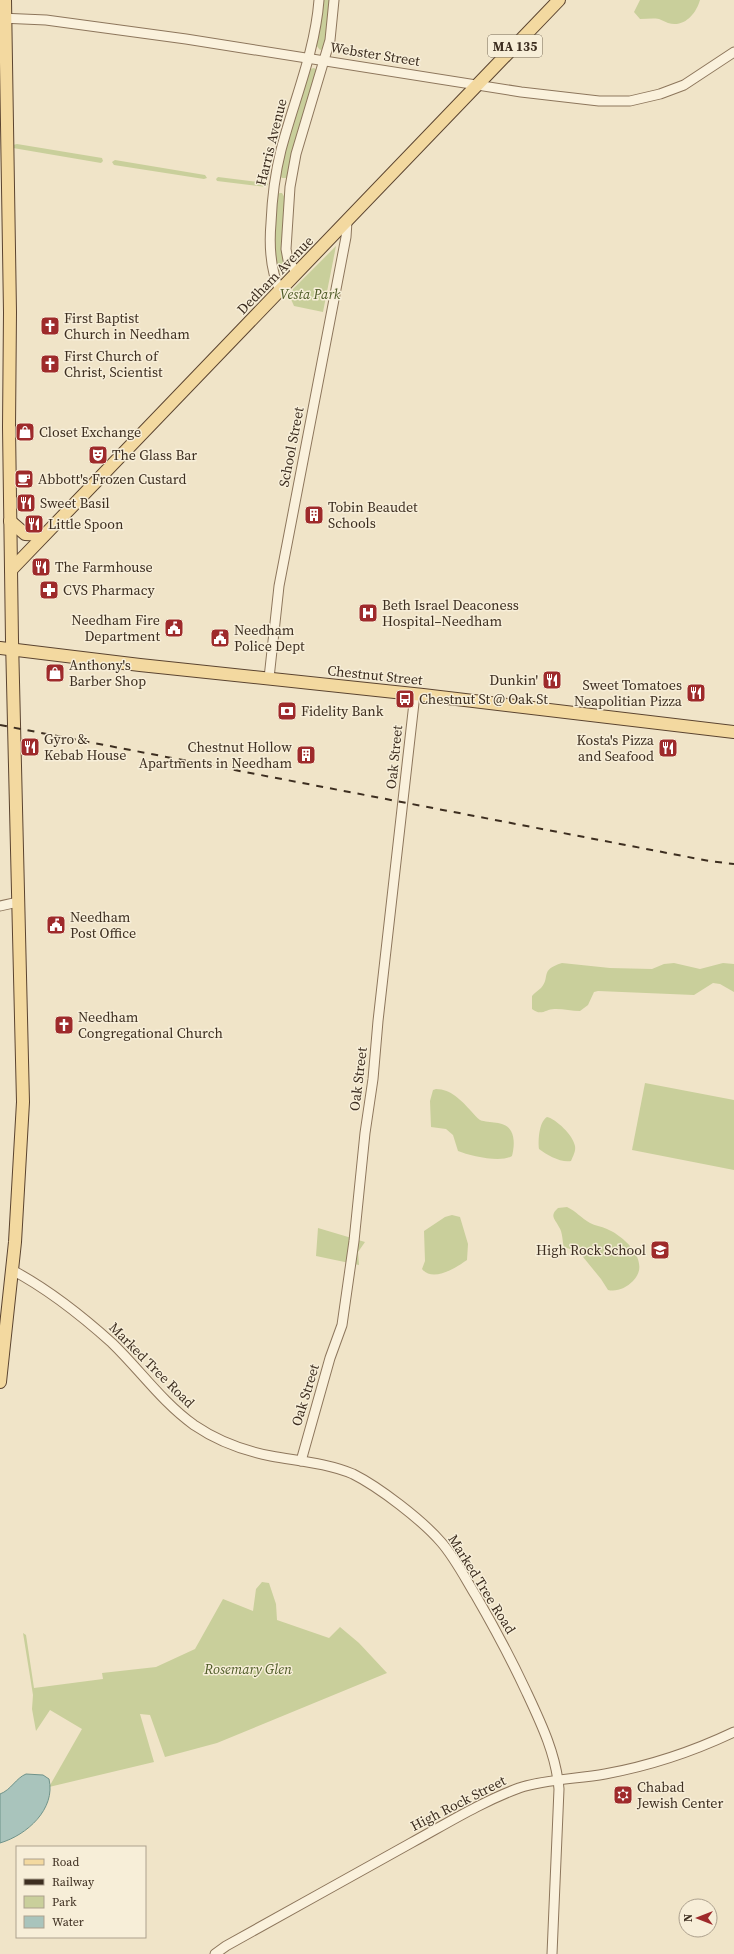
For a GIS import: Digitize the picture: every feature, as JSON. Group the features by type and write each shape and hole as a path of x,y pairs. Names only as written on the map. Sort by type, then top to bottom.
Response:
{"main road":[{"path":"0,1382 12,1270 23,1102 18,902 6,648 5,570 10,521 10,336 3,18 5,0"},
{"name":"Dedham Avenue","path":"5,570 44,535 347,222 559,0"},
{"path":"10,521 25,534 44,535"},
{"name":"Chestnut Street","path":"6,648 734,732"}],"street":[{"name":"Harris Avenue","path":"280,291 273,271 271,254 272,195 281,151 308,58 316,24 319,0"},
{"name":"Harris Avenue","path":"297,273 290,265 287,257 289,194 296,154 331,33 334,0"},
{"name":"Webster Street","path":"3,18 46,20 308,58 477,85 588,100 630,100 660,94 684,85 734,52"},
{"name":"School Street","path":"269,678 279,586 346,237 347,222"},
{"name":"Oak Street","path":"301,1461 330,1358 342,1325 354,1241 365,1133 373,1079 378,1021 415,694"},
{"path":"0,906 18,902"},
{"name":"Marked Tree Road","path":"12,1270 47,1291 112,1343 167,1403 196,1426 239,1447 270,1456 336,1468 354,1475 430,1530 442,1543 490,1621 545,1730 558,1780 552,1954"},
{"name":"High Rock Street","path":"215,1954 226,1946 457,1817 520,1788 558,1780 606,1774 669,1758 708,1744 734,1732"}],"green space":[{"path":"323,0 331,0 329,27 323,49 320,50 316,45"},
{"path":"640,0 700,0 696,10 688,19 684,22 674,24 659,19 640,19 634,12"},
{"path":"314,68 317,70 289,174 286,178 282,178 280,176 282,159 310,69"},
{"path":"17,144 102,158 103,161 101,163 13,148 13,145"},
{"path":"115,160 205,175 207,178 204,179 114,165 112,162"},
{"path":"218,177 268,184 266,187 217,181 216,179"},
{"path":"282,193 285,198 283,269 279,272 277,271 275,252 275,232 277,194"},
{"name":"Vesta Park","path":"336,246 323,312 294,306 290,297 293,289"},
{"path":"562,963 610,968 652,969 664,964 674,963 700,969 723,963 734,964 734,992 720,984 713,983 694,995 598,991 594,992 588,1005 580,1011 553,1009 541,1012 535,1011 532,1009 532,996 544,984 550,968"},
{"path":"645,1083 734,1100 734,1170 632,1150"},
{"path":"436,1089 447,1091 456,1096 480,1120 505,1125 511,1131 514,1140 512,1156 501,1159 493,1159 477,1157 458,1151 453,1135 446,1129 431,1127 430,1101 433,1090"},
{"path":"547,1117 551,1118 564,1128 574,1142 575,1150 571,1161 559,1160 539,1149 539,1136 542,1123"},
{"path":"567,1207 590,1223 614,1232 634,1250 638,1258 639,1266 638,1274 633,1281 618,1290 608,1290 579,1252 564,1247 560,1229 553,1215 558,1208"},
{"path":"452,1215 460,1217 468,1244 467,1260 445,1272 438,1274 427,1273 422,1269 425,1261 424,1231 445,1217"},
{"path":"318,1228 365,1242 358,1252 359,1265 316,1256"},
{"name":"Rosemary Glen","path":"262,1582 269,1583 276,1604 277,1620 329,1638 340,1627 359,1643 387,1673 217,1743 165,1757 150,1715 140,1714 154,1762 49,1787 82,1729 50,1710 36,1731 32,1709 33,1695 23,1633 26,1635 34,1688 103,1679 102,1673 156,1667 195,1649 223,1599 253,1611 256,1589"}],"water":[{"path":"26,1774 43,1775 49,1779 50,1790 48,1801 44,1810 29,1827 20,1834 0,1843 0,1794"}],"railway":[{"path":"0,725 709,861 734,864"}],"place":[{"name":"First Baptist Church in Needham","path":"50,326"},
{"name":"First Church of Christ, Scientist","path":"50,364"},
{"name":"Closet Exchange","path":"25,432"},
{"name":"The Glass Bar","path":"98,455"},
{"name":"Abbott's Frozen Custard","path":"24,479"},
{"name":"Sweet Basil","path":"26,503"},
{"name":"Tobin Beaudet Schools","path":"314,515"},
{"name":"Little Spoon","path":"34,524"},
{"name":"The Farmhouse","path":"41,567"},
{"name":"CVS Pharmacy","path":"49,590"},
{"name":"Beth Israel Deaconess Hospital–Needham","path":"368,613"},
{"name":"Needham Fire Department","path":"174,628"},
{"name":"Needham Police Dept","path":"220,638"},
{"name":"Anthony's Barber Shop","path":"55,673"},
{"name":"Dunkin'","path":"552,680"},
{"name":"Sweet Tomatoes Neapolitian Pizza","path":"696,693"},
{"name":"Chestnut St @ Oak St","path":"405,699"},
{"name":"Fidelity Bank","path":"287,711"},
{"name":"Gyro & Kebab House","path":"30,747"},
{"name":"Kosta's Pizza and Seafood","path":"668,748"},
{"name":"Chestnut Hollow Apartments in Needham","path":"306,755"},
{"name":"Needham Post Office","path":"56,925"},
{"name":"Needham Congregational Church","path":"64,1025"},
{"name":"High Rock School","path":"660,1250"},
{"name":"Chabad Jewish Center","path":"623,1795"}]}
